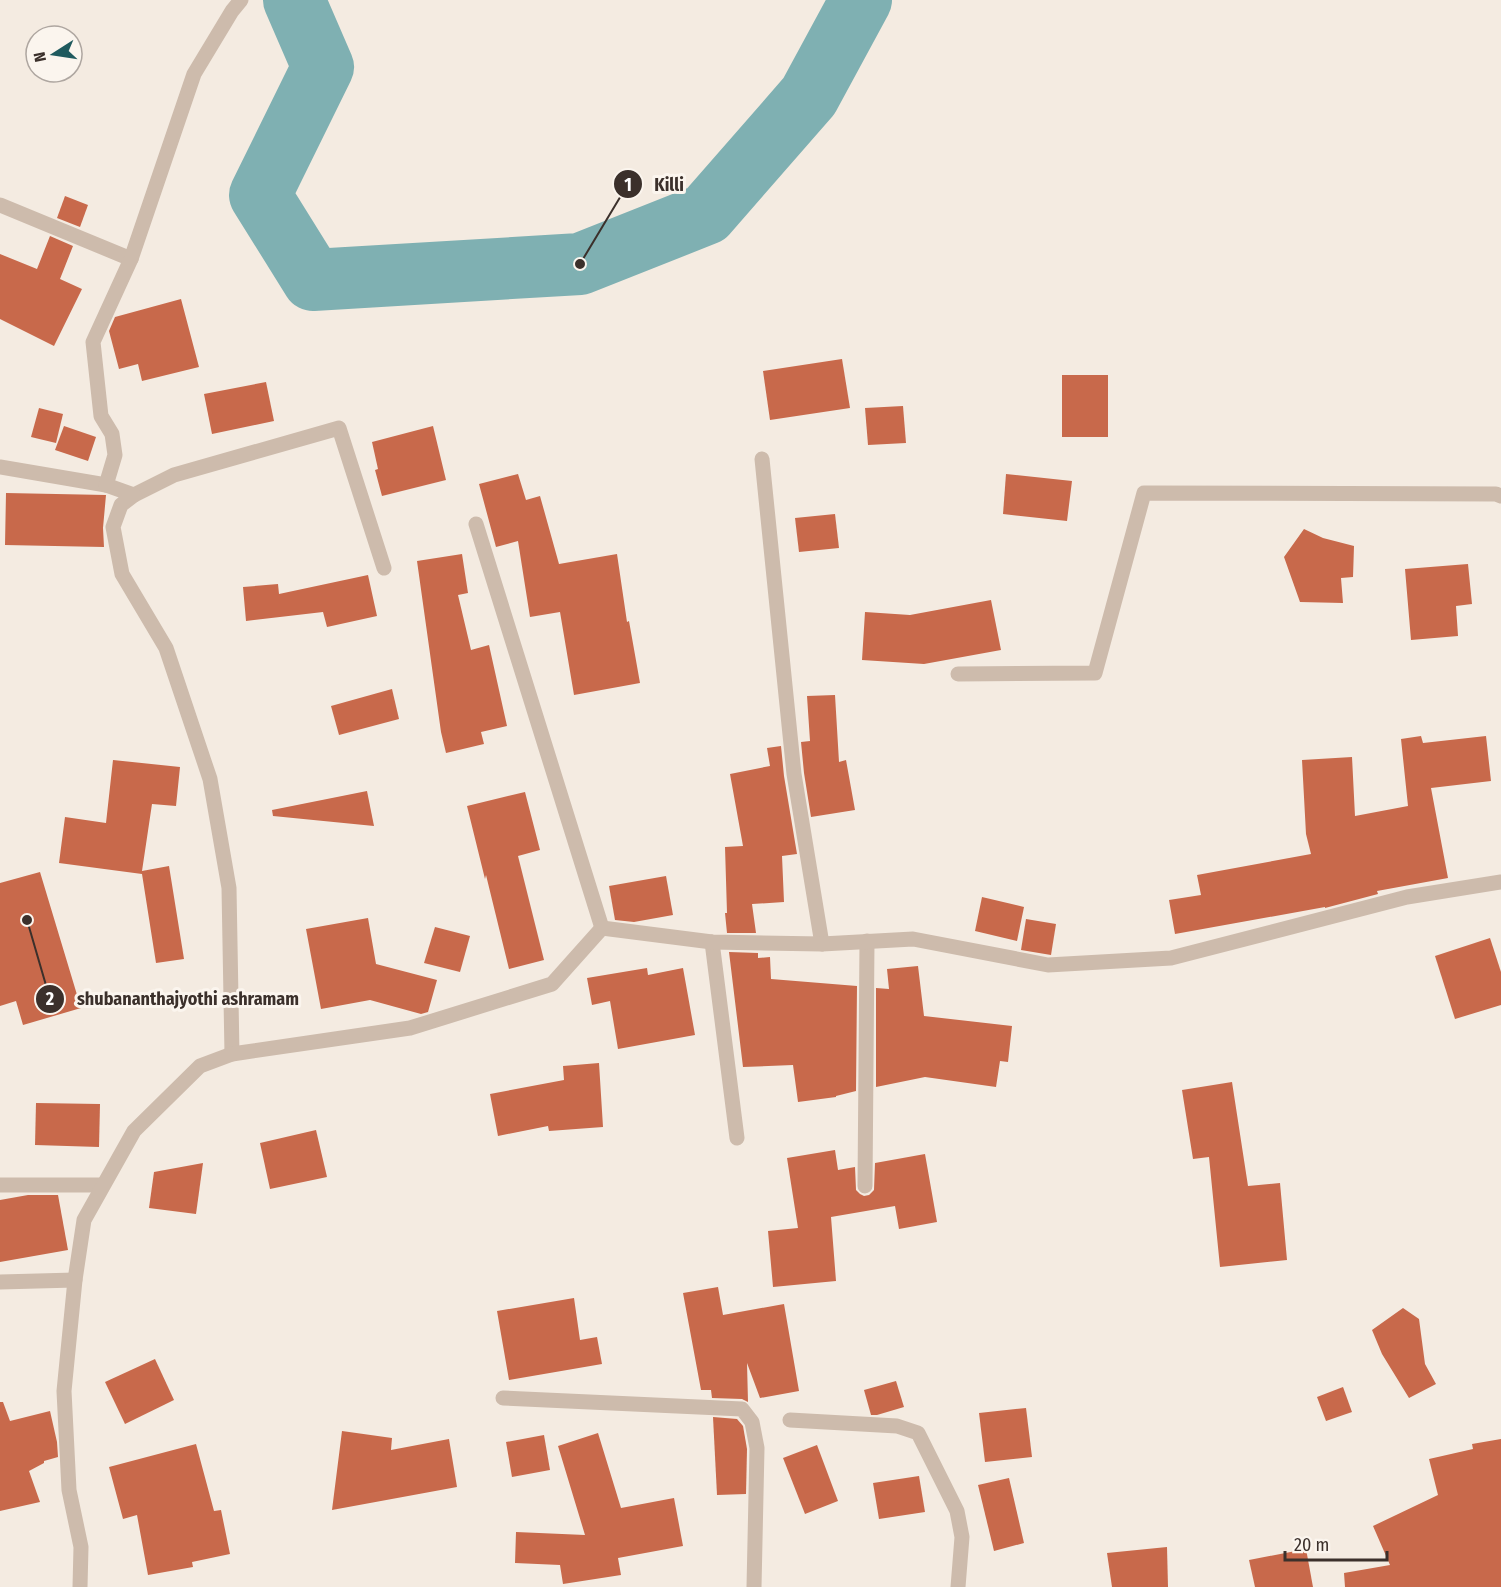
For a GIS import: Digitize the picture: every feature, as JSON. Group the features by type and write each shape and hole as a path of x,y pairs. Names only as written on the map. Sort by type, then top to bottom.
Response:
{"street":[{"path":"106,485 115,454 112,434 101,416 93,342 131,259 194,74 236,6"},
{"path":"0,205 131,259"},
{"path":"232,1054 229,888 210,779 166,648 122,574 113,527 121,505 134,495 174,475 339,428 384,568"},
{"path":"762,459 794,774 822,944"},
{"path":"0,467 106,485 134,495"},
{"path":"958,674 1095,673 1144,493 1496,494 1501,496"},
{"path":"476,524 602,928"},
{"path":"602,928 712,942 822,944 912,939 1048,965 1171,958 1407,897 1501,882"},
{"path":"81,1587 81,1547 69,1490 64,1391 75,1280 84,1220 134,1131 200,1066 232,1054 410,1028 552,984 602,928"},
{"path":"712,942 737,1138"},
{"path":"865,1186 867,942"},
{"path":"0,1185 103,1185"},
{"path":"0,1282 75,1280"},
{"path":"503,1398 742,1409 752,1422 757,1448 754,1587"},
{"path":"790,1420 897,1426 918,1433 957,1511 962,1537 958,1587"}],"building":[{"path":"65,196 88,205 80,227 57,218"},
{"path":"50,236 73,246 60,279 82,289 54,346 0,319 0,254 37,269"},
{"path":"181,299 199,367 142,381 138,364 119,369 109,331 115,317"},
{"path":"842,359 850,408 770,420 763,371"},
{"path":"1062,375 1108,375 1108,437 1062,437"},
{"path":"266,382 274,421 212,434 204,394"},
{"path":"903,406 906,443 868,445 865,408"},
{"path":"39,408 63,414 56,443 31,437"},
{"path":"64,426 96,437 88,461 55,450"},
{"path":"433,426 446,480 382,496 375,470 378,469 372,442"},
{"path":"518,474 526,500 540,496 559,564 617,554 627,622 629,621 640,683 574,695 560,612 530,617 518,541 496,547 479,484"},
{"path":"1006,474 1072,481 1067,521 1003,514"},
{"path":"6,493 106,495 104,547 5,545"},
{"path":"835,514 839,548 799,552 795,518"},
{"path":"1304,529 1323,538 1354,546 1353,577 1341,578 1343,603 1300,602 1284,557"},
{"path":"462,554 468,593 458,595 471,650 489,645 507,726 481,732 484,744 446,753 441,732 417,561"},
{"path":"1468,564 1472,604 1456,606 1458,636 1411,640 1405,569"},
{"path":"368,575 377,616 327,627 323,612 246,621 243,587 278,584 279,594"},
{"path":"991,600 1001,650 924,664 862,660 865,612 910,615"},
{"path":"392,689 399,719 339,735 331,706"},
{"path":"835,695 839,762 846,760 855,810 811,817 801,742 810,741 807,696"},
{"path":"1421,736 1423,743 1486,736 1491,781 1431,788 1448,878 1377,891 1378,894 1325,908 1175,934 1169,900 1201,895 1197,875 1311,854 1306,834 1302,760 1352,757 1355,816 1408,806 1401,739"},
{"path":"781,746 797,854 782,856 784,902 752,904 756,933 727,933 725,847 743,846 730,774 770,766 767,748"},
{"path":"113,760 180,767 176,806 152,804 142,871 169,866 184,959 156,963 142,874 59,863 65,817 106,823"},
{"path":"367,791 374,826 273,816 272,810"},
{"path":"525,792 540,850 518,856 544,960 509,969 467,806"},
{"path":"40,872 81,1008 23,1025 16,1001 0,1006 0,883"},
{"path":"666,876 673,915 634,922 615,920 609,886"},
{"path":"982,897 1024,907 1017,941 975,931"},
{"path":"368,918 376,964 437,980 428,1012 421,1014 370,1000 321,1009 306,929"},
{"path":"1026,919 1056,924 1051,955 1021,950"},
{"path":"435,927 470,936 460,972 424,963"},
{"path":"1490,938 1501,972 1501,1005 1455,1019 1435,956"},
{"path":"729,952 758,953 758,958 770,957 771,979 857,986 856,1091 836,1097 798,1102 793,1065 743,1067"},
{"path":"918,966 924,1016 1012,1026 1008,1062 1000,1061 996,1087 925,1077 876,1087 876,988 889,989 887,969"},
{"path":"647,968 648,975 683,968 695,1035 618,1049 610,1001 592,1005 587,978"},
{"path":"599,1063 603,1127 549,1131 548,1126 498,1136 490,1094 564,1080 563,1066"},
{"path":"1232,1082 1248,1186 1280,1183 1287,1260 1220,1267 1209,1157 1193,1159 1182,1090"},
{"path":"36,1103 100,1104 99,1147 35,1145"},
{"path":"316,1130 327,1177 270,1189 260,1143"},
{"path":"835,1150 838,1170 855,1167 856,1190 864,1196 874,1190 875,1163 925,1154 937,1222 899,1229 895,1206 831,1217 836,1281 773,1287 768,1231 798,1228 787,1158"},
{"path":"203,1163 196,1214 149,1208 154,1172"},
{"path":"28,1195 58,1195 68,1250 0,1262 0,1200"},
{"path":"718,1287 723,1315 784,1304 799,1391 760,1398 747,1363 748,1402 742,1399 712,1398 711,1390 701,1390 683,1293"},
{"path":"574,1298 580,1340 597,1337 602,1364 509,1380 497,1311"},
{"path":"1403,1308 1419,1319 1425,1364 1436,1384 1409,1398 1382,1354 1372,1330"},
{"path":"155,1359 174,1400 125,1424 105,1382"},
{"path":"896,1381 904,1407 871,1415 864,1390"},
{"path":"1343,1387 1352,1412 1326,1421 1317,1397"},
{"path":"0,1402 3,1402 10,1421 50,1411 58,1457 44,1461 29,1471 40,1502 0,1511"},
{"path":"1026,1408 1032,1457 985,1462 979,1413"},
{"path":"713,1417 737,1419 743,1426 747,1449 746,1494 717,1495"},
{"path":"342,1431 392,1438 391,1450 449,1439 457,1487 332,1510"},
{"path":"598,1433 621,1508 674,1498 683,1546 618,1558 621,1575 563,1584 560,1565 515,1563 516,1532 585,1535 558,1446"},
{"path":"544,1435 550,1470 512,1477 506,1442"},
{"path":"1501,1439 1501,1587 1345,1587 1344,1573 1390,1565 1373,1526 1438,1495 1429,1459 1473,1449 1472,1444"},
{"path":"196,1444 214,1511 221,1510 230,1554 192,1562 193,1567 148,1575 137,1515 123,1519 109,1467"},
{"path":"817,1445 838,1501 805,1514 783,1458"},
{"path":"919,1476 925,1512 879,1519 873,1483"},
{"path":"1009,1478 1024,1543 994,1551 978,1485"},
{"path":"1167,1547 1168,1587 1112,1587 1107,1553"},
{"path":"1306,1549 1313,1587 1255,1587 1249,1560"}],"waterway":[{"path":"294,0 323,67 260,195 313,280 580,264 706,214 809,96 861,0"}],"place":[{"name":"Killi","path":"580,264"},
{"name":"shubananthajyothi ashramam","path":"27,920"}]}
